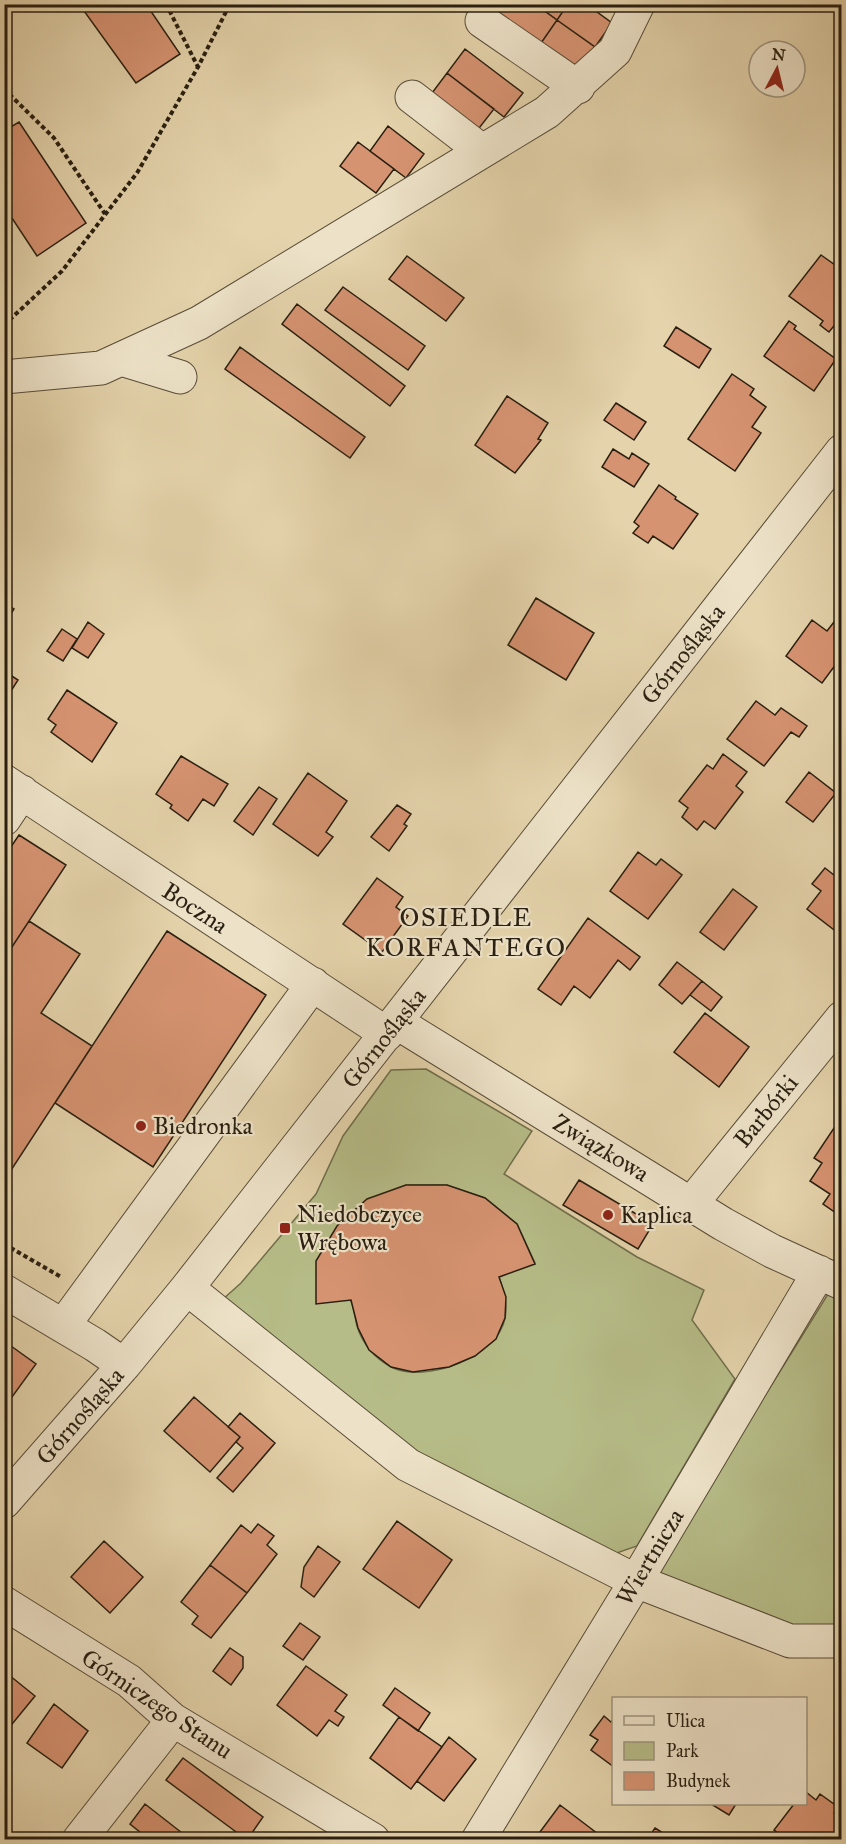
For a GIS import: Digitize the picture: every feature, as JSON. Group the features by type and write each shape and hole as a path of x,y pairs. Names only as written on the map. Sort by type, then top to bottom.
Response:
{"street":[{"path":"4,377 101,368 199,323 547,112 578,87 615,51 638,4"},
{"path":"482,21 578,87"},
{"path":"412,97 482,151"},
{"path":"121,359 180,377"},
{"name":"Górnośląska","path":"4,1502 124,1365 187,1288 842,451"},
{"path":"4,819 13,787"},
{"name":"Boczna","path":"13,787 119,854 137,870 313,984 392,1028"},
{"path":"63,1326 89,1294 313,984"},
{"name":"Barbórki","path":"692,1204 842,1018"},
{"name":"Związkowa","path":"392,1028 772,1251 830,1278"},
{"name":"Wiertnicza","path":"478,1839 636,1581 830,1278"},
{"path":"187,1288 408,1465 636,1581 790,1641 842,1641"},
{"path":"4,1291 124,1365"},
{"name":"Górniczego Stanu","path":"4,1603 129,1681 173,1720 373,1839"},
{"path":"79,1839 173,1720"}],"path":[{"path":"166,4 198,67"},
{"path":"4,325 62,271 137,173 198,67 230,4"},
{"path":"4,89 54,138 105,214"},
{"path":"4,1244 89,1294"}],"green space":[{"path":"426,1069 532,1131 504,1174 637,1257 704,1290 692,1320 735,1379 637,1546 611,1555 393,1440 222,1300 241,1283 316,1194 343,1136 391,1070","holes":["406,1185 447,1185 485,1198 517,1224 535,1263 499,1277 506,1312 499,1332 489,1344 475,1355 440,1369 422,1372 405,1371 385,1364 370,1350 359,1332 350,1299 317,1261 343,1221 362,1205"]},
{"path":"828,1294 841,1300 841,1627 790,1628 655,1573"}],"building":[{"path":"79,4 146,4 180,54 136,83"},
{"path":"498,4 535,4 557,20 539,46 492,13"},
{"path":"535,4 568,4 557,20"},
{"path":"568,4 586,4 612,23 595,47 557,20"},
{"path":"557,20 595,47 577,72 539,46"},
{"path":"465,49 523,93 504,117 447,73"},
{"path":"447,73 494,109 476,132 429,97"},
{"path":"19,122 86,223 37,256 4,206 4,131"},
{"path":"388,126 424,154 406,178 370,151"},
{"path":"358,142 394,169 376,193 340,166"},
{"path":"821,255 842,270 842,316 829,332 820,325 823,321 789,296"},
{"path":"407,256 464,298 446,321 389,279"},
{"path":"343,287 425,346 408,370 325,310"},
{"path":"297,304 405,386 390,406 282,324"},
{"path":"789,321 796,326 794,329 836,359 814,391 764,356"},
{"path":"676,327 711,349 699,368 664,346"},
{"path":"240,347 365,437 350,458 225,369"},
{"path":"732,374 754,389 750,395 766,407 752,427 761,433 735,471 688,439"},
{"path":"507,396 548,423 538,439 541,440 515,473 475,445"},
{"path":"616,403 646,422 634,440 604,420"},
{"path":"613,449 629,459 632,453 649,464 634,487 602,467"},
{"path":"659,485 698,514 673,549 653,536 648,543 633,533 639,526 634,522"},
{"path":"536,598 594,633 566,680 508,645"},
{"path":"4,603 14,609 4,625"},
{"path":"812,620 827,631 834,622 842,627 842,656 822,683 786,656"},
{"path":"88,622 104,634 88,658 72,648"},
{"path":"62,629 77,639 63,661 47,651"},
{"path":"4,671 18,680 4,702"},
{"path":"67,690 117,723 92,762 51,732 56,725 48,719"},
{"path":"756,701 775,715 781,708 807,726 799,737 791,732 764,766 727,739"},
{"path":"723,754 747,772 736,786 743,792 715,829 704,821 697,830 682,817 688,808 679,801 707,765 713,769"},
{"path":"181,756 228,784 214,806 203,799 188,821 170,808 172,805 156,794"},
{"path":"809,772 836,793 813,822 786,802"},
{"path":"308,773 347,801 326,832 333,837 318,856 273,824"},
{"path":"259,787 277,799 253,835 234,821"},
{"path":"397,805 411,814 404,824 407,826 389,851 371,837"},
{"path":"19,835 66,865 4,959 4,857"},
{"path":"638,852 656,865 661,859 682,875 648,919 610,891"},
{"path":"825,868 834,875 840,868 842,870 842,936 807,909 821,891 812,884"},
{"path":"377,878 403,897 396,907 408,916 382,952 343,924"},
{"path":"733,889 757,907 724,950 700,932"},
{"path":"588,918 640,957 630,970 618,960 590,998 574,986 561,1005 538,989"},
{"path":"29,921 80,954 41,1013 92,1046 4,1181 4,959"},
{"path":"167,931 266,995 153,1167 55,1103"},
{"path":"677,962 702,981 682,1004 659,985"},
{"path":"702,981 722,997 711,1011 690,995"},
{"path":"705,1013 749,1047 719,1087 674,1052"},
{"path":"834,1128 842,1133 842,1217 823,1204 830,1194 810,1181 822,1163 814,1158"},
{"name":"Kaplica","path":"579,1180 653,1224 638,1249 563,1205"},
{"path":"406,1185 447,1185 485,1198 517,1224 535,1264 499,1277 506,1297 505,1318 496,1339 475,1356 449,1367 413,1372 391,1367 369,1350 358,1328 351,1300 316,1304 316,1261 337,1226 367,1199"},
{"path":"11,1346 36,1364 4,1408 4,1356"},
{"path":"194,1397 240,1437 210,1472 164,1431"},
{"path":"240,1413 275,1443 233,1492 217,1478 243,1448 236,1442 240,1437 228,1427"},
{"path":"397,1521 452,1560 419,1608 363,1569"},
{"path":"258,1524 274,1536 267,1545 277,1554 247,1593 210,1565 241,1525 251,1533"},
{"path":"104,1541 143,1577 110,1613 71,1577"},
{"path":"318,1546 340,1562 314,1597 301,1587 304,1567"},
{"path":"210,1565 247,1593 211,1638 192,1624 198,1616 181,1602"},
{"path":"300,1623 320,1637 303,1660 283,1646"},
{"path":"230,1648 243,1657 243,1668 231,1685 213,1671"},
{"path":"306,1666 347,1695 335,1711 344,1717 338,1726 329,1720 317,1736 277,1705"},
{"path":"4,1671 35,1696 4,1734"},
{"path":"395,1688 430,1713 418,1731 383,1705"},
{"path":"54,1704 88,1731 62,1768 27,1743"},
{"path":"604,1716 612,1721 612,1766 591,1750 598,1740 590,1735"},
{"path":"399,1717 442,1747 411,1789 370,1758"},
{"path":"449,1737 476,1759 444,1801 417,1781"},
{"path":"183,1758 263,1817 247,1840 166,1780"},
{"path":"807,1793 816,1800 820,1794 838,1807 834,1813 842,1818 842,1831 835,1840 788,1840 774,1830 793,1805 807,1805"},
{"path":"145,1804 191,1840 150,1840 130,1824"},
{"path":"560,1805 606,1840 534,1840"},
{"path":"713,1805 735,1805 729,1815"},
{"path":"655,1828 674,1840 647,1840"}],"place":[{"name":"Biedronka","path":"141,1126"},
{"name":"Kaplica","path":"608,1215"},
{"name":"Niedobczyce Wrębowa","path":"285,1228"}],"district":[{"name":"OSIEDLE KORFANTEGO","path":"466,932"}]}
